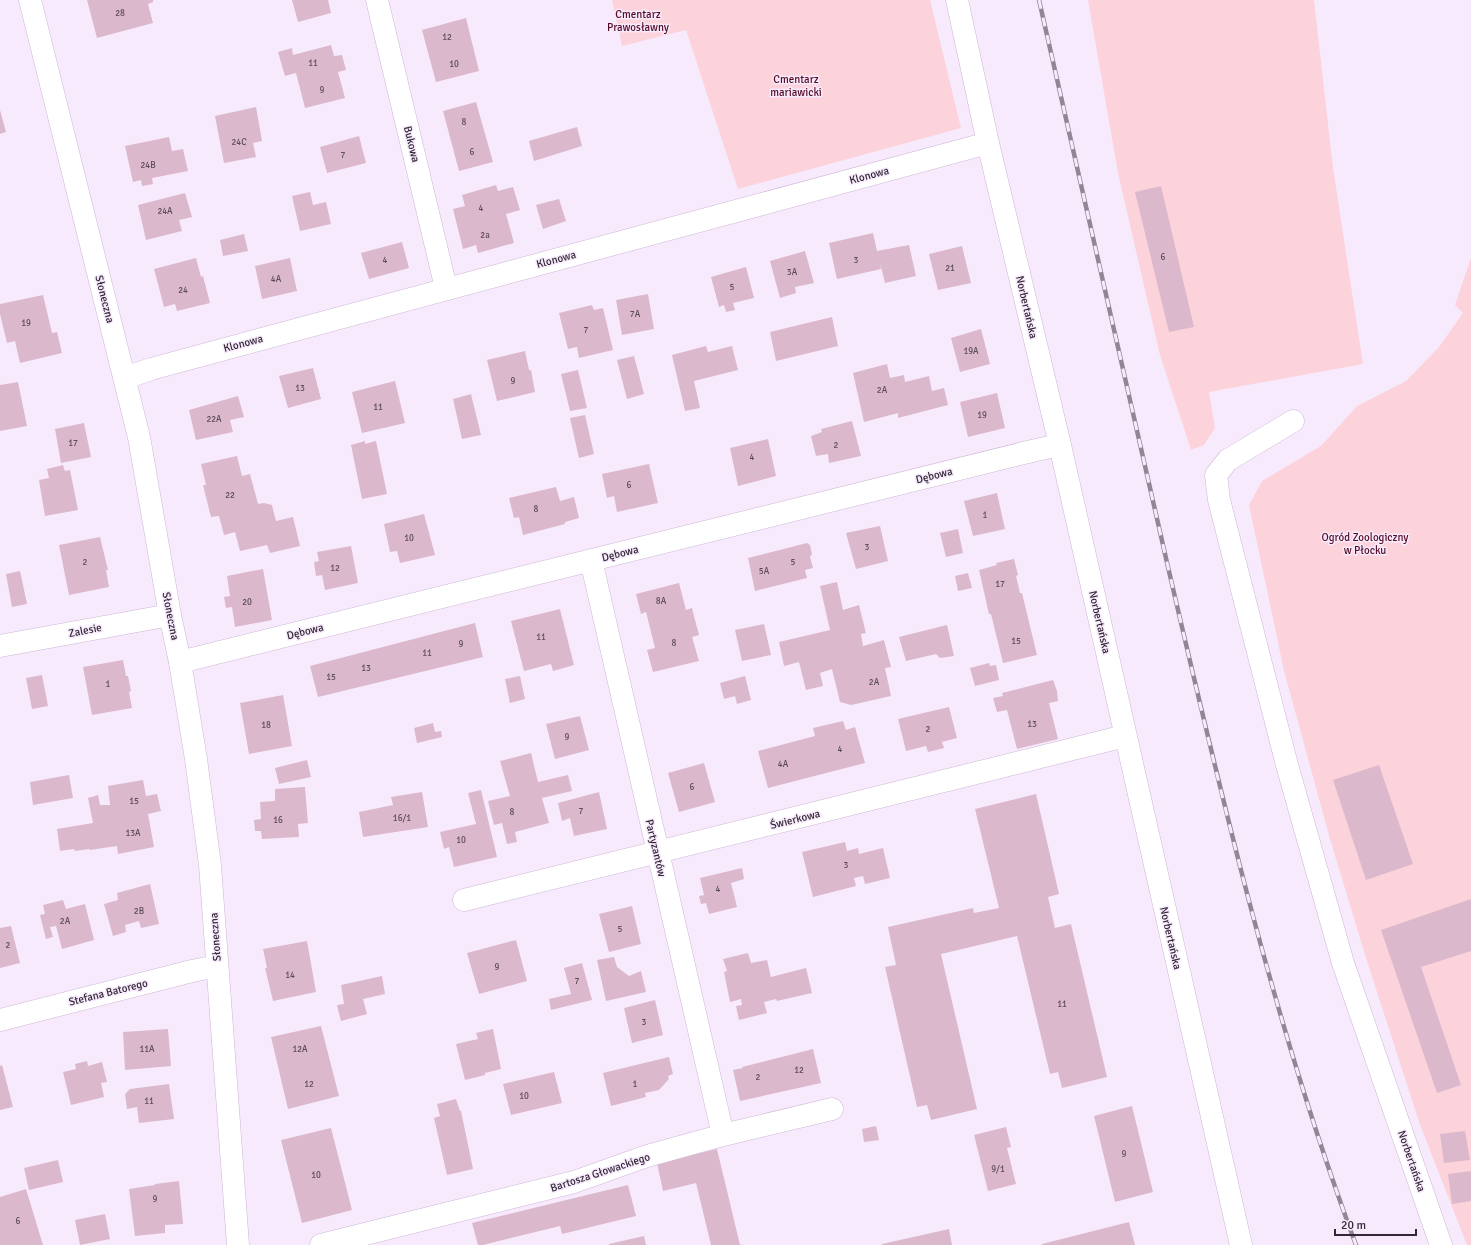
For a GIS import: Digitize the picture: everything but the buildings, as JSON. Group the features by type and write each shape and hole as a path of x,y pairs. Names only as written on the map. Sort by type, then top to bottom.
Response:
{"street":[{"name":"Słoneczna","path":"30,0 139,437 170,615 180,662 204,816 210,865 238,1245"},
{"name":"Bukowa","path":"377,0 446,288"},
{"name":"Norbertańska","path":"957,0 988,143 1060,445 1241,1245"},
{"name":"Klonowa","path":"125,378 158,366 988,143"},
{"name":"Norbertańska","path":"1293,421 1228,460 1216,475 1219,500 1287,765 1343,963 1441,1245"},
{"name":"Dębowa","path":"180,662 1060,445"},
{"name":"Partyzantów","path":"591,560 657,853 723,1135"},
{"name":"Zalesie","path":"0,646 170,615"},
{"name":"Świerkowa","path":"464,900 1125,736"},
{"name":"Stefana Batorego","path":"0,1020 217,966"},
{"name":"Bartosza Głowackiego","path":"321,1245 574,1182 647,1156 723,1135 832,1109"}],"green space":[{"name":"Cmentarz mariawicki","path":"612,0 930,0 961,128 738,189 686,30 622,46"},
{"path":"1088,0 1314,0 1333,168 1363,364 1209,392 1215,428 1204,445 1191,450 1160,355 1118,173"},
{"name":"Ogród Zoologiczny w Płocku","path":"1471,258 1471,1245 1467,1245 1420,1125 1366,958 1330,839 1284,671 1249,505 1262,481 1321,446 1357,406 1406,381 1439,347 1463,313 1455,305"}],"railway":[{"path":"1039,0 1168,567 1229,824 1274,994 1299,1078 1356,1245"}],"park label":[{"name":"Cmentarz Prawosławny","path":"638,20"}]}
